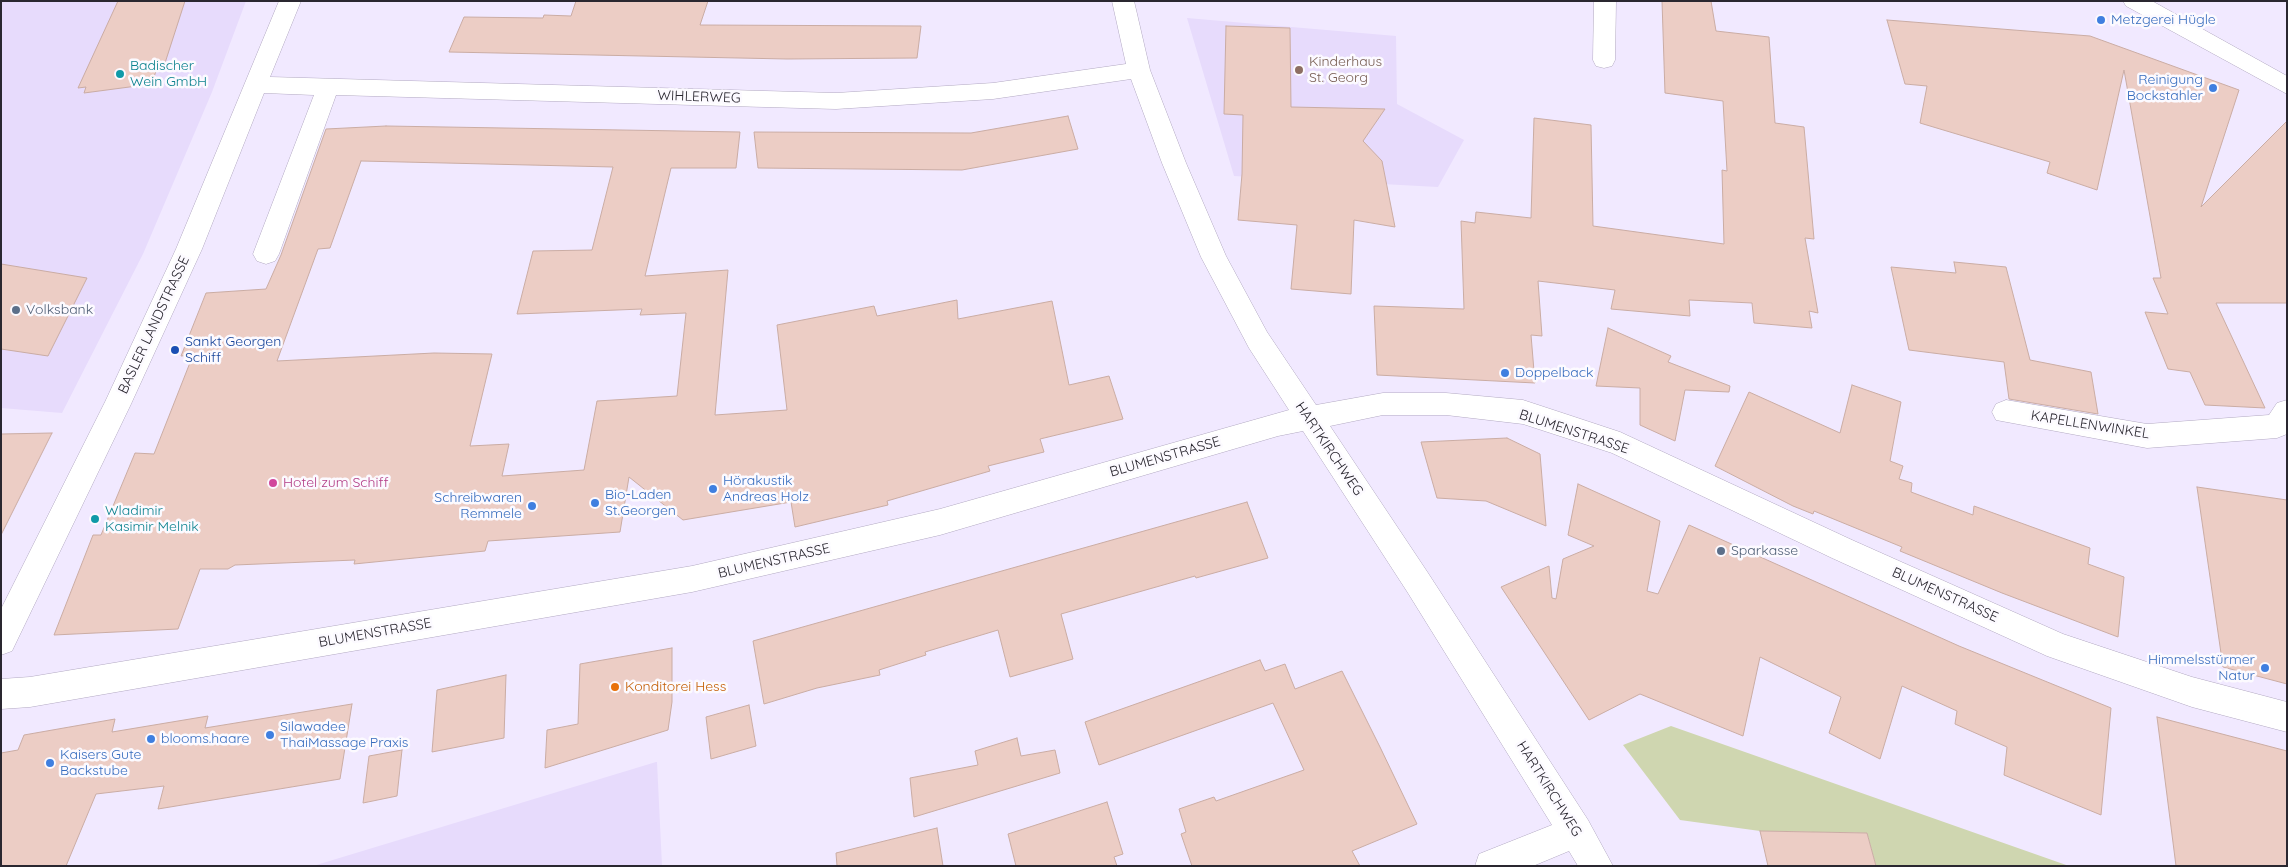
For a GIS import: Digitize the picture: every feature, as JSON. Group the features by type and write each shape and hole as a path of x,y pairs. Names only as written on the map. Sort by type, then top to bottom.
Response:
{"street":[{"name":"BASLER LANDSTRASSE","path":"1,641 172,287 290,1"},
{"name":"HARTKIRCHWEG","path":"1123,1 1139,70 1174,163 1214,257 1258,340 1418,583 1597,866"},
{"path":"1604,60 1605,1"},
{"path":"2134,1 2287,86"},
{"name":"WIHLERWEG","path":"256,86 836,101 994,91 1139,70"},
{"path":"266,254 328,87"},
{"name":"BLUMENSTRASSE","path":"1,694 39,690 692,579 940,522 1278,424 1383,404 1446,404 1523,412 1620,444 1842,549 2058,646 2192,692 2287,717"},
{"name":"KAPELLENWINKEL","path":"2006,412 2147,436 2277,426 2287,411"},
{"path":"1490,866 1576,832"}],"shaded area":[{"path":"1,1 246,1 212,92 143,254 62,413 1,408"},
{"name":"Kinderhaus St. Georg","path":"1187,18 1396,36 1397,104 1464,140 1438,187 1234,176"},
{"path":"656,762 662,866 313,866"}],"green space":[{"path":"1671,726 2069,866 1876,866 1867,833 1760,831 1680,820 1623,745"}],"building":[{"path":"118,1 185,1 165,63 158,64 152,84 84,93 86,87 78,88"},
{"path":"576,1 708,1 700,25 921,26 917,58 787,59 449,52 464,17 543,18 544,15 571,16"},
{"path":"1662,1 1711,1 1716,31 1769,37 1775,123 1804,127 1814,239 1805,238 1818,313 1809,311 1812,328 1754,323 1752,303 1689,300 1690,316 1611,309 1615,290 1538,281 1542,336 1531,335 1535,383 1377,375 1374,306 1464,309 1461,221 1475,223 1476,212 1531,218 1534,118 1591,125 1593,226 1724,244 1722,170 1727,171 1723,101 1665,93"},
{"path":"1887,20 2090,36 2239,90 2201,207 2287,121 2287,303 2216,303 2265,408 2205,405 2190,372 2168,369 2145,312 2168,314 2153,278 2161,278 2124,70 2097,190 2047,173 2050,162 1920,123 1927,86 1905,84"},
{"path":"1226,26 1290,28 1291,107 1385,109 1363,141 1382,161 1395,227 1354,220 1351,294 1291,289 1297,225 1238,220 1242,174 1243,115 1224,114"},
{"path":"1068,116 1078,149 962,170 758,168 754,132 971,133"},
{"path":"386,126 740,132 736,168 671,168 645,276 728,270 715,415 787,410 777,325 874,306 877,316 957,300 958,319 1052,301 1069,385 1109,376 1123,419 1040,439 1044,452 988,466 990,471 887,501 888,505 795,527 791,502 683,520 629,477 620,532 488,541 485,551 354,564 355,560 235,565 228,569 200,569 178,629 54,635 93,535 101,535 135,453 154,454 193,355 181,356 206,293 266,289 281,255 326,129","holes":["361,161 613,167 592,250 533,251 517,314 642,309 640,315 686,313 677,396 597,401 584,470 502,476 509,444 470,446 492,354 434,353 277,361 318,249 330,248"]},
{"path":"1954,262 2006,267 2030,360 2091,372 2098,414 2009,399 2004,362 1909,350 1891,267 1956,273"},
{"path":"1,264 87,278 48,356 1,349"},
{"path":"1608,328 1671,356 1668,362 1730,386 1729,392 1685,390 1675,441 1640,425 1640,388 1596,386"},
{"path":"1852,385 1901,402 1890,461 1903,466 1899,479 1912,483 1911,492 1973,515 1974,506 2090,548 2088,564 2124,577 2118,637 2002,593 1900,551 1902,547 1814,511 1813,514 1793,506 1715,466 1749,392 1840,433"},
{"path":"52,433 1,535 1,434"},
{"path":"1507,438 1540,454 1546,526 1486,501 1437,498 1421,442"},
{"path":"1578,484 1660,521 1647,591 1658,594 1689,525 1959,646 2111,708 2101,815 2004,775 2007,747 1955,724 1957,711 1902,686 1880,759 1829,733 1841,697 1760,657 1743,736 1640,694 1589,720 1501,587 1549,566 1552,598 1556,599 1563,559 1594,546 1568,535"},
{"path":"2197,487 2287,500 2287,684 2223,667"},
{"path":"1247,502 1268,558 1196,578 1195,576 1061,614 1073,659 1010,677 998,630 925,652 926,655 879,670 880,675 817,688 764,704 753,641"},
{"path":"672,648 672,702 668,730 545,768 547,730 578,724 580,664"},
{"path":"1260,660 1265,671 1285,664 1295,689 1342,671 1380,747 1417,824 1352,851 1360,866 1192,866 1181,834 1186,832 1179,809 1214,797 1216,801 1304,770 1273,703 1099,765 1085,722"},
{"path":"506,675 504,738 432,752 437,690"},
{"path":"352,704 340,779 158,809 164,786 96,794 66,866 1,866 1,753 18,750 24,735 115,719 112,732 208,716 205,728"},
{"path":"749,705 756,746 711,759 706,717"},
{"path":"2157,717 2287,751 2287,866 2176,866"},
{"path":"1017,738 1021,756 1055,750 1060,773 914,817 910,778 978,765 975,751"},
{"path":"402,750 397,796 363,803 369,756"},
{"path":"1107,802 1123,854 1114,857 1117,866 1016,866 1008,834"},
{"path":"937,828 943,866 837,866 836,853"},
{"path":"1760,831 1867,833 1876,866 1768,866"}],"place":[{"name":"Metzgerei Hügle","path":"2101,20"},
{"name":"Kinderhaus St. Georg","path":"1299,70"},
{"name":"Badischer Wein GmbH","path":"120,74"},
{"name":"Reinigung Bockstahler","path":"2213,88"},
{"name":"Volksbank","path":"16,310"},
{"name":"Sankt Georgen Schiff","path":"175,350"},
{"name":"Doppelback","path":"1505,373"},
{"name":"Hotel zum Schiff","path":"273,483"},
{"name":"Hörakustik Andreas Holz","path":"713,489"},
{"name":"Bio-Laden St.Georgen","path":"595,503"},
{"name":"Schreibwaren Remmele","path":"532,506"},
{"name":"Wladimir Kasimir Melnik","path":"95,519"},
{"name":"Sparkasse","path":"1721,551"},
{"name":"Himmelsstürmer Natur","path":"2265,668"},
{"name":"Konditorei Hess","path":"615,687"},
{"name":"Silawadee ThaiMassage Praxis","path":"270,735"},
{"name":"blooms.haare","path":"151,739"},
{"name":"Kaisers Gute Backstube","path":"50,763"}]}
